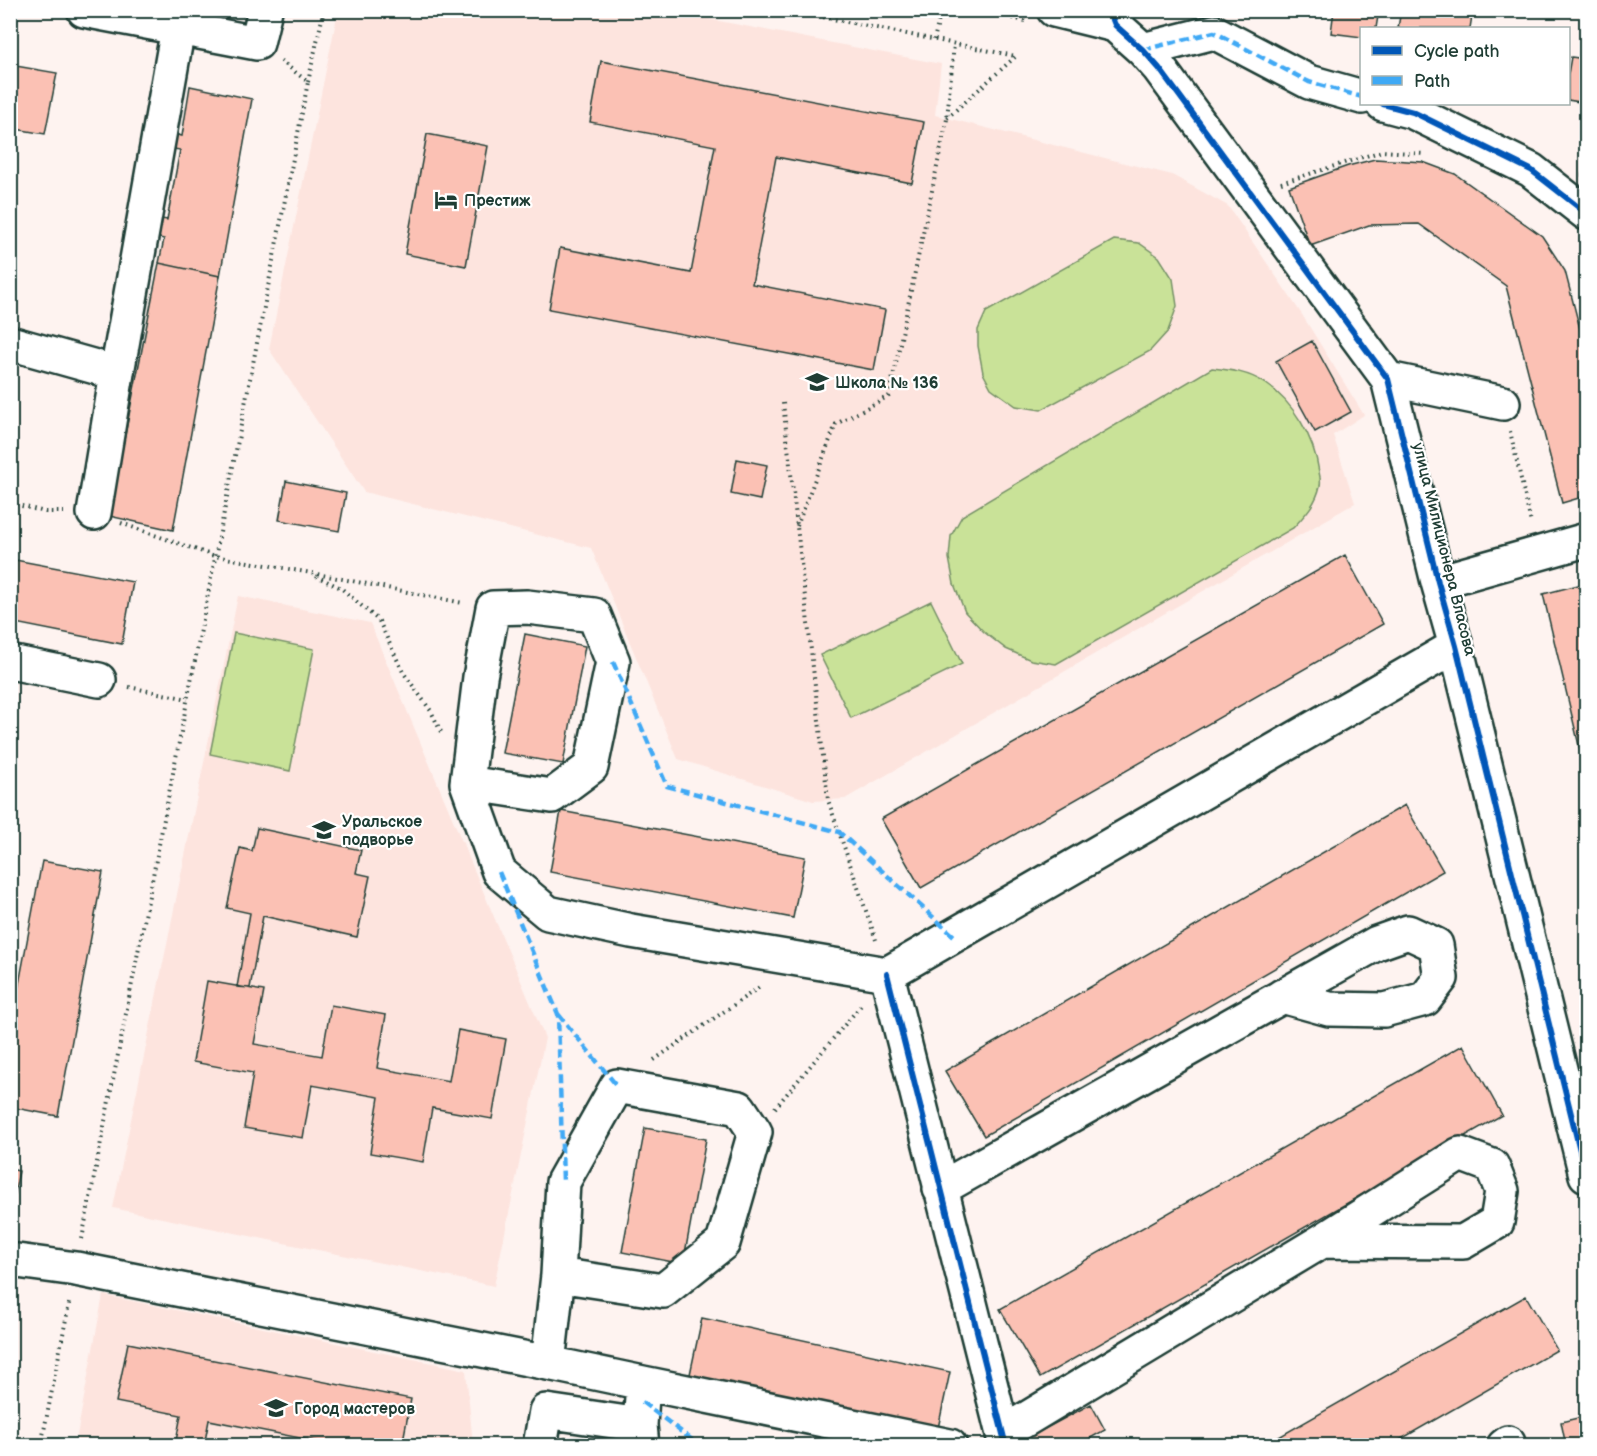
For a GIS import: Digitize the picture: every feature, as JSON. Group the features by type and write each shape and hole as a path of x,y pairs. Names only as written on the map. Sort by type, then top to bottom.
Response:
{"street":[{"path":"84,10 257,43 265,10"},
{"path":"1054,10 1112,18"},
{"name":"улица Милиционера Власова","path":"1112,18 1159,68 1388,379 1587,1175"},
{"path":"94,513 178,28"},
{"path":"1143,50 1214,32 1309,82 1360,96"},
{"path":"1387,105 1413,112 1531,170 1587,213"},
{"path":"10,343 117,373"},
{"path":"1388,379 1503,403"},
{"path":"1438,582 1587,540"},
{"path":"467,783 552,796 591,767 613,662 594,615 527,607 494,608 480,677 467,783 499,872 548,914 631,931 887,974 1456,646"},
{"path":"10,662 99,681"},
{"path":"887,974 1005,1439 1322,1240 1460,1154 1492,1166 1502,1191 1497,1222 1463,1242 1322,1240"},
{"path":"940,1189 1282,996"},
{"path":"548,1363 558,1275 563,1182 617,1086 739,1108 755,1132 723,1243 663,1291 558,1275"},
{"path":"10,1260 76,1269 950,1446"},
{"path":"540,1446 546,1411 641,1436 644,1383"}],"path":[{"path":"41,1446 214,556 324,10"},
{"path":"788,10 1015,56 947,119"},
{"path":"934,40 941,10"},
{"path":"257,43 308,82"},
{"path":"797,527 836,424 889,396 947,119 954,44"},
{"path":"1276,185 1382,151 1425,154"},
{"path":"755,1132 887,974 828,800 783,403"},
{"path":"1503,403 1538,553"},
{"path":"10,503 45,512 94,513 214,556 494,608"},
{"path":"312,573 340,588 379,621 403,672 430,711 441,732"},
{"path":"99,681 188,699"},
{"path":"617,1086 799,960"}],"shaded area":[{"name":"Школа № 136","path":"338,11 667,11 941,64 935,115 1172,175 1228,206 1301,313 1364,415 1333,435 1355,503 845,799 813,801 678,759 591,548 364,492 269,349"},
{"name":"Уральское подворье","path":"238,596 370,623 545,1038 494,1286 113,1208"},
{"name":"Город мастеров","path":"103,1295 466,1370 473,1445 75,1446"}],"green space":[{"path":"1114,240 1139,243 1159,257 1173,279 1177,306 1168,331 1150,351 1041,410 1016,406 991,388 983,373 978,346 978,330 986,312"},
{"path":"1212,368 1246,374 1259,379 1285,400 1294,411 1313,446 1320,477 1318,492 1310,509 1293,528 1056,664 1031,660 1006,649 984,632 965,612 954,584 949,558 951,536 962,516"},
{"path":"931,601 962,664 851,718 820,655"},
{"path":"234,633 314,649 290,771 210,754"}],"building":[{"path":"1334,10 1379,10 1376,27 1360,27 1360,37 1331,33"},
{"path":"1401,10 1473,10 1470,27 1398,27"},
{"path":"1571,57 1586,59 1586,103 1570,100"},
{"path":"601,61 924,122 912,183 776,157 752,284 885,310 874,370 549,309 560,248 691,273 715,146 590,122"},
{"path":"10,65 57,73 45,134 10,128"},
{"path":"190,86 252,99 220,276 159,263 164,239 147,235 150,217 167,220 180,150 163,147 166,132 182,136"},
{"name":"Престиж","path":"427,134 488,146 466,266 405,254"},
{"path":"1586,152 1586,177 1582,176"},
{"path":"1375,159 1423,162 1455,174 1542,236 1565,271 1586,352 1586,496 1562,503 1506,286 1419,224 1369,225 1310,246 1289,187"},
{"path":"159,263 220,276 173,530 109,516"},
{"path":"1312,341 1351,412 1315,432 1276,361"},
{"path":"737,459 767,465 760,500 731,494"},
{"path":"286,481 346,493 339,531 279,520"},
{"path":"1345,555 1383,624 921,888 881,819"},
{"path":"10,559 133,582 122,644 10,622"},
{"path":"1586,583 1586,775 1543,594"},
{"path":"525,634 585,646 563,764 502,753"},
{"path":"1405,805 1443,871 984,1136 945,1071"},
{"path":"561,811 805,857 793,918 550,872"},
{"path":"257,828 361,850 356,873 370,876 357,937 263,916 250,988 237,987 250,913 227,908 240,848 252,851"},
{"path":"42,861 103,872 58,1116 10,1107 10,1032"},
{"path":"207,981 264,991 254,1044 322,1056 331,1005 386,1015 377,1068 449,1081 458,1030 506,1039 492,1119 432,1108 423,1162 370,1153 379,1097 312,1085 303,1138 244,1128 253,1073 193,1062"},
{"path":"1463,1045 1502,1115 1040,1378 1000,1309"},
{"path":"645,1128 706,1139 683,1264 622,1252"},
{"path":"10,1169 19,1171 10,1217"},
{"path":"1526,1296 1557,1350 1389,1446 1263,1446"},
{"path":"702,1318 950,1372 937,1433 689,1379"},
{"path":"128,1343 411,1399 402,1446 340,1446 209,1420 204,1446 175,1446 181,1415 116,1402"},
{"path":"1091,1404 1105,1430 1076,1446 1024,1446 1022,1441"},
{"path":"1586,1416 1586,1446 1566,1446 1561,1422"},
{"path":"565,1438 608,1446 564,1446"}],"marked path":[{"path":"1143,50 1214,32 1309,82 1360,96"},
{"path":"613,662 667,786 839,832 954,936"},
{"path":"499,872 558,1014 563,1182"},
{"path":"558,1014 617,1086"},
{"path":"642,1402 700,1446"}],"cycle path":[{"path":"1109,10 1115,25 1159,68 1388,379 1586,1175"},
{"path":"1387,105 1413,112 1531,170 1586,213"},
{"path":"887,974 1006,1446"}],"place":[{"name":"Престиж","path":"446,200"},
{"name":"Школа № 136","path":"817,382"},
{"name":"Уральское подворье","path":"324,830"},
{"name":"Город мастеров","path":"276,1408"}]}
